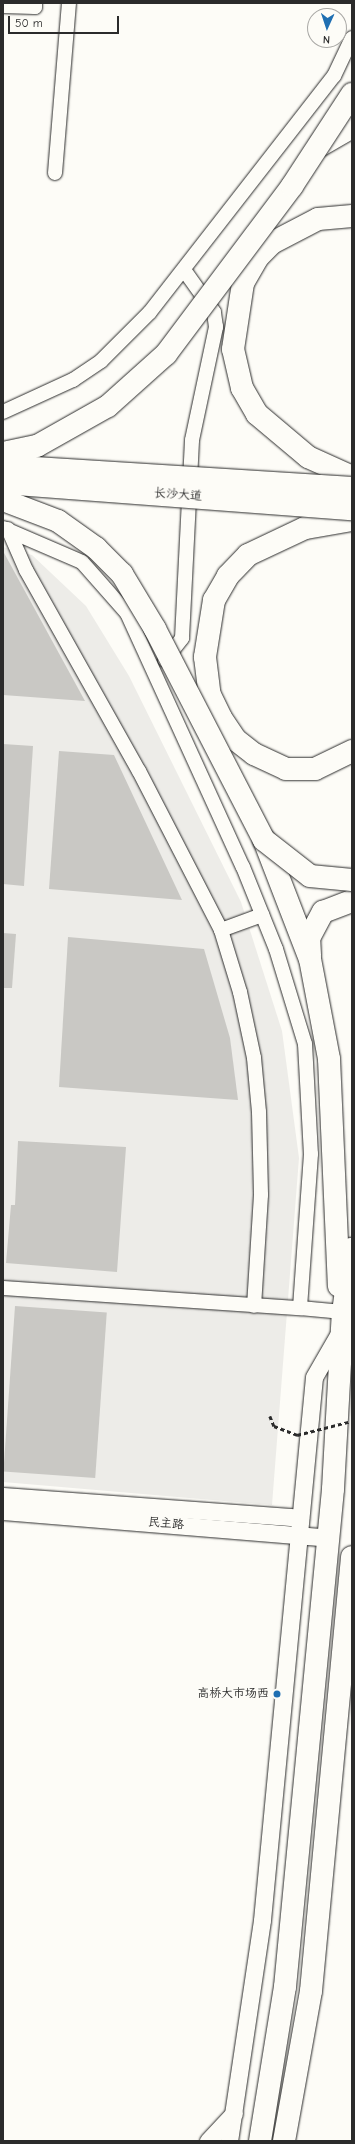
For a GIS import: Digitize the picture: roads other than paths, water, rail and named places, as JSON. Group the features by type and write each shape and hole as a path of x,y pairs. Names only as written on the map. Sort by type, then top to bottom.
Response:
{"main road":[{"path":"3,453 37,446 108,406 166,354 321,145 352,94"},
{"path":"321,145 352,127"},
{"path":"352,216 313,221 272,244 258,258 243,283 233,350 242,388 257,414 308,457 352,477"},
{"path":"3,466 352,488"},
{"name":"长沙大道","path":"3,482 352,509"},
{"path":"3,500 58,521 96,548 122,574 156,629 264,840 310,959"},
{"path":"352,520 305,528 248,556 228,576 214,600 205,656 210,695 221,718 236,740 254,754 286,769 315,769 352,751"},
{"path":"264,840 310,876 352,880"},
{"path":"260,2141 285,1987 328,1538 346,1254 329,1058 310,959 309,938 314,923 323,912 352,901"},
{"path":"284,2141 311,1991 352,1557"}],"street":[{"path":"3,6 35,7 36,3"},
{"path":"55,173 69,3"},
{"path":"3,412 73,380 101,361 150,312 334,76 352,38"},
{"path":"154,673 182,638 192,440 216,327 214,312 184,270"},
{"path":"6,528 82,562 127,613 262,915 305,1044 311,1154 300,1308"},
{"path":"6,528 26,570 139,771 222,930 240,992 254,1058 259,1112 261,1195 254,1306"},
{"path":"222,930 262,915"},
{"path":"3,1288 300,1308 342,1320 314,1377 262,1920 229,2141"},
{"name":"民主路","path":"3,1496 300,1518"},
{"name":"民主路","path":"3,1511 328,1538"},
{"path":"208,2141 234,2113"}],"place":[{"name":"高桥大市场西","path":"277,1694"}]}
